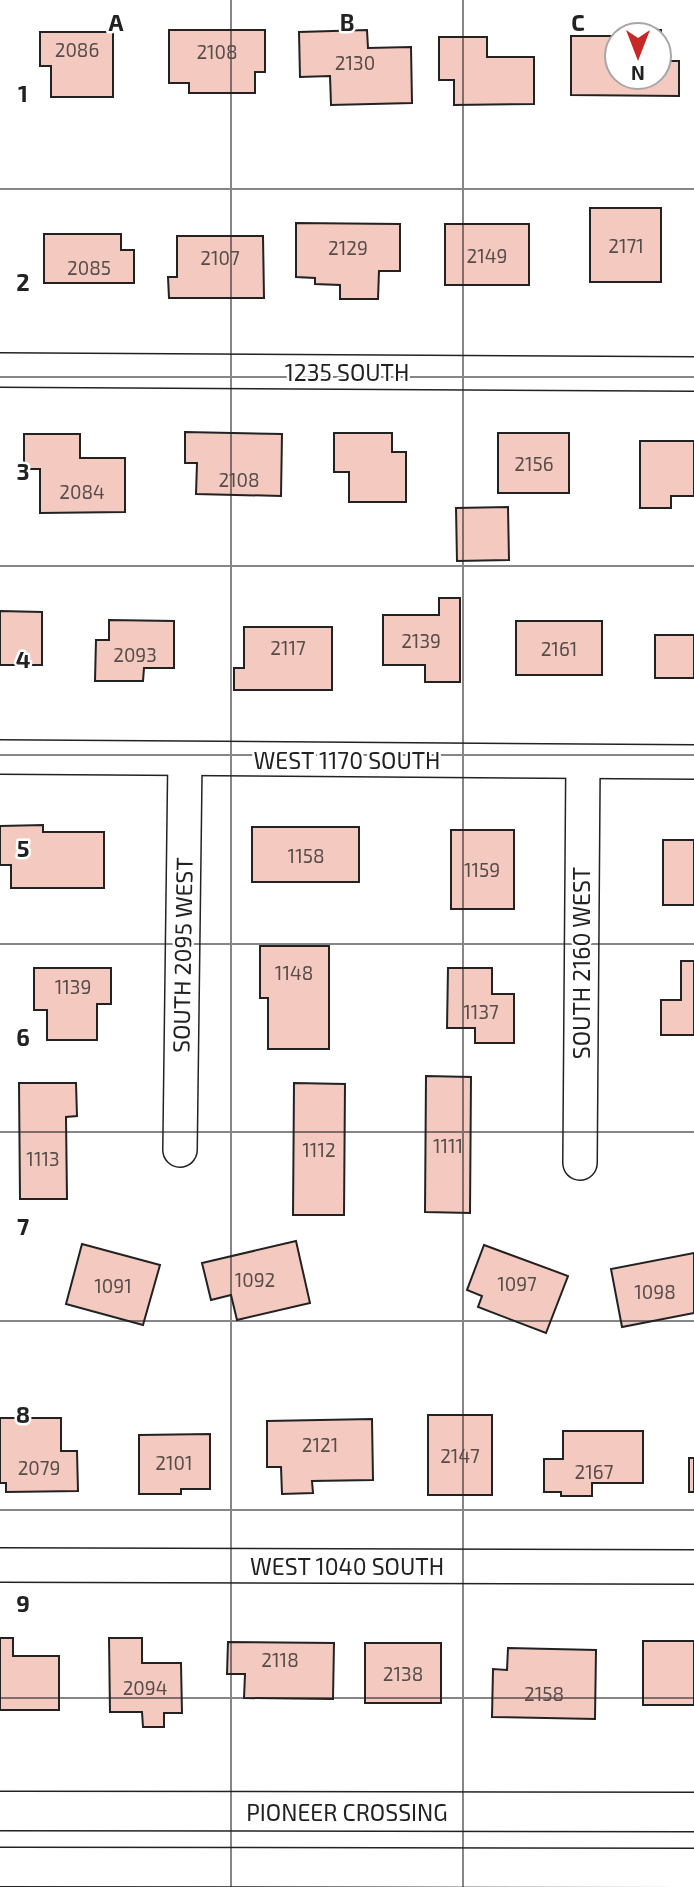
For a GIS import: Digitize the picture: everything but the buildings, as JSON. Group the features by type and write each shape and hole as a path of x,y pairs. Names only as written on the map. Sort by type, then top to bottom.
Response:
{"highway":[{"name":"PIONEER CROSSING","path":"0,1811 694,1812"},
{"path":"0,1867 694,1868"}],"street":[{"name":"1235 SOUTH","path":"0,370 694,374"},
{"name":"WEST 1170 SOUTH","path":"0,757 694,762"},
{"name":"SOUTH 2095 WEST","path":"180,1150 185,759"},
{"name":"SOUTH 2160 WEST","path":"580,1163 583,762"},
{"name":"WEST 1040 SOUTH","path":"0,1565 694,1567"}]}
